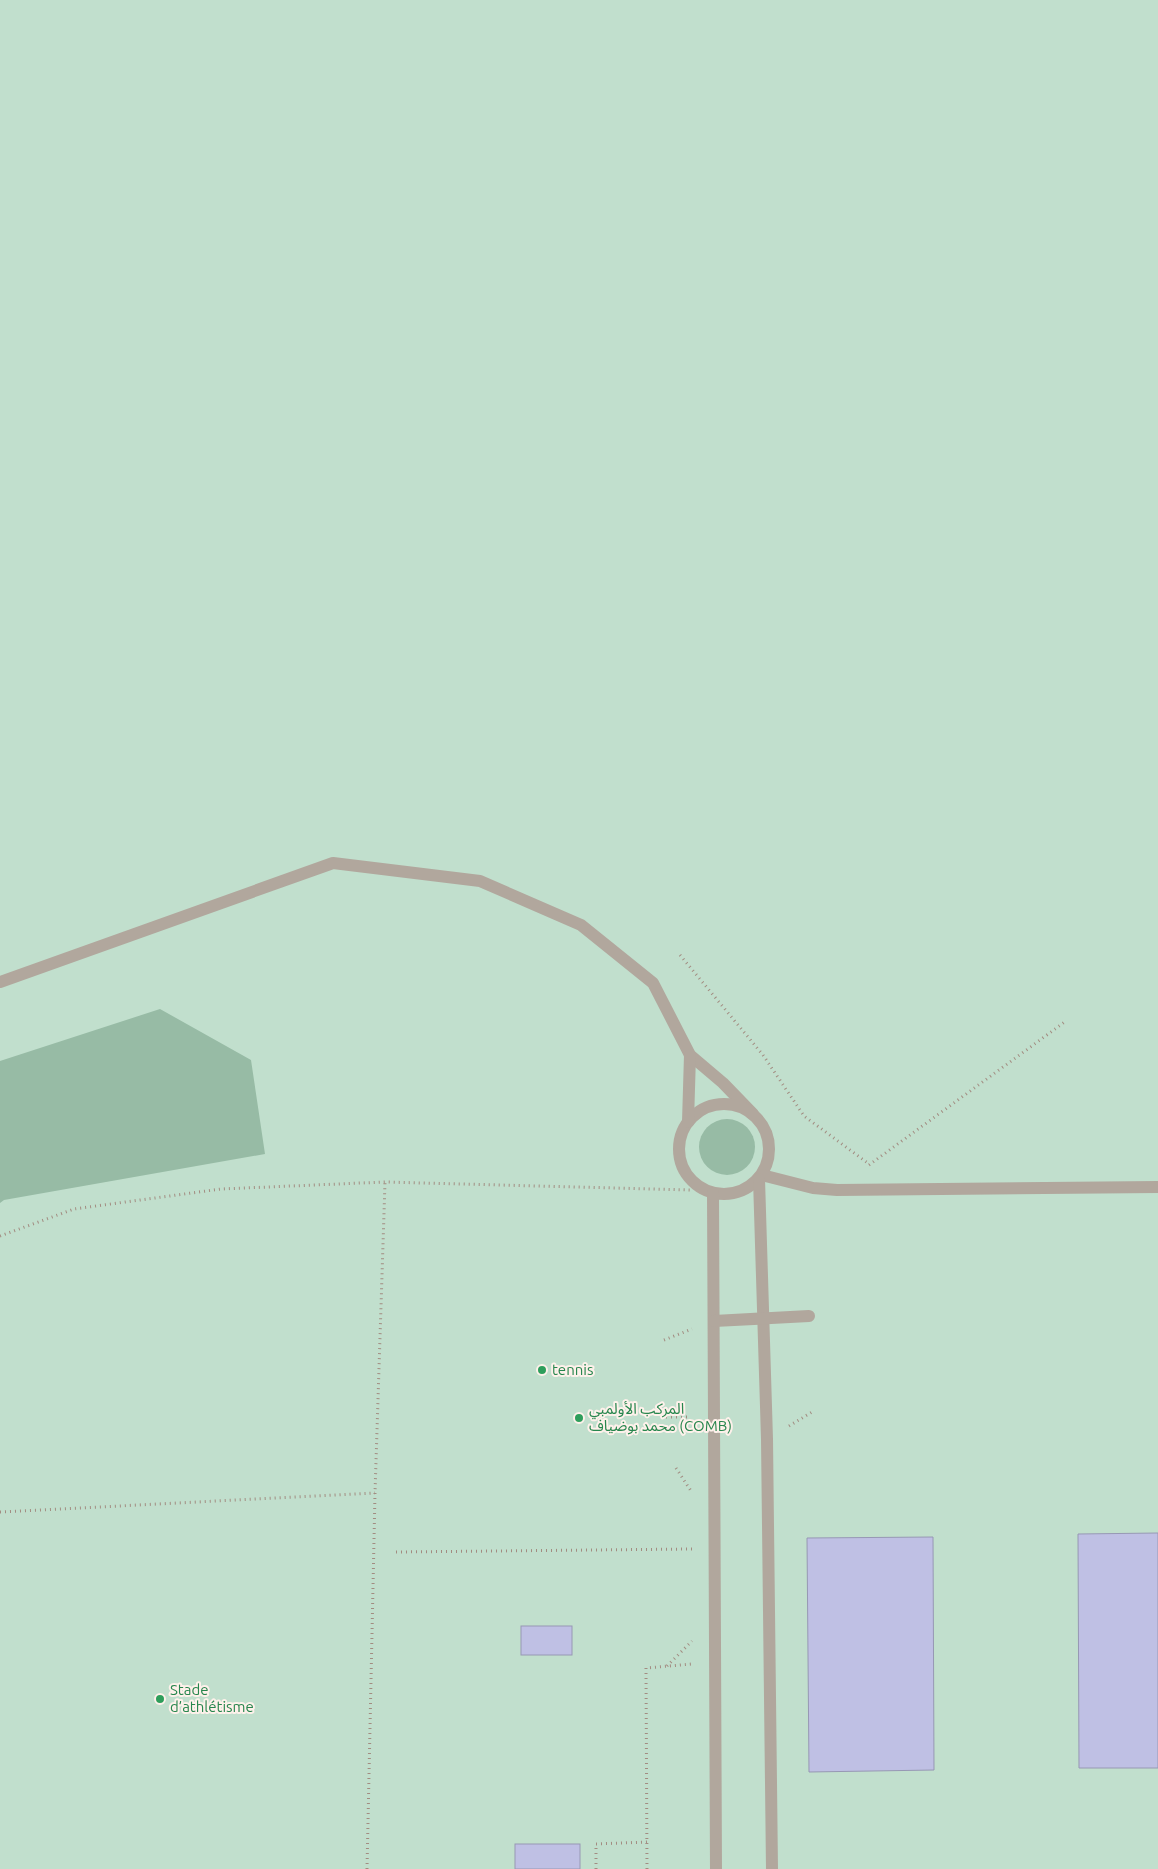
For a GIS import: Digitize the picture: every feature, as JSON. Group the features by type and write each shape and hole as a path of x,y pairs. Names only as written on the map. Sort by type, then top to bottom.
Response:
{"lane":[{"path":"0,982 334,863 480,881 581,926 653,983 690,1055 718,1078 753,1114 764,1127 769,1143 769,1159 761,1177 750,1187 726,1194 709,1192 693,1183 685,1172 680,1160 678,1147 681,1134 688,1122 701,1110 719,1104 737,1105 753,1114"},
{"path":"688,1122 690,1055"},
{"path":"761,1177 813,1188 864,1190 1158,1187"},
{"path":"761,1177 767,1439 772,1869"},
{"path":"709,1192 714,1321 716,1869"},
{"path":"714,1321 809,1316"}],"path":[{"path":"680,955 763,1055 804,1116 869,1164"},
{"path":"864,1190 869,1164 1066,1021"},
{"path":"0,1236 74,1209 221,1189 385,1182 709,1192"},
{"path":"367,1869 375,1493 385,1182"},
{"path":"676,1468 691,1491 691,1500"},
{"path":"0,1512 375,1493"},
{"path":"693,1549 693,1558"},
{"path":"396,1552 715,1549"},
{"path":"667,1666 695,1639"},
{"path":"647,1869 646,1668 715,1662"},
{"path":"596,1869 596,1844 647,1842"}],"green space":[{"path":"0,0 1158,0 1158,1869 0,1869"},
{"path":"160,1009 251,1060 265,1154 4,1200 0,1203 0,1061"},
{"path":"721,1119 733,1119 743,1123 751,1131 755,1147 751,1163 743,1171 733,1175 721,1175 711,1171 703,1163 699,1153 699,1141 703,1131 711,1123"}],"building":[{"path":"1158,1533 1158,1768 1079,1768 1078,1534"},
{"path":"933,1537 934,1770 809,1772 807,1538"},
{"path":"521,1626 572,1626 572,1655 521,1655"},
{"path":"515,1844 580,1844 580,1869 515,1869"}],"place":[{"name":"tennis","path":"542,1370"},
{"name":"المركب الأولمبي محمد بوضياف (COMB)","path":"579,1418"},
{"name":"Stade d’athlétisme","path":"160,1699"}]}
